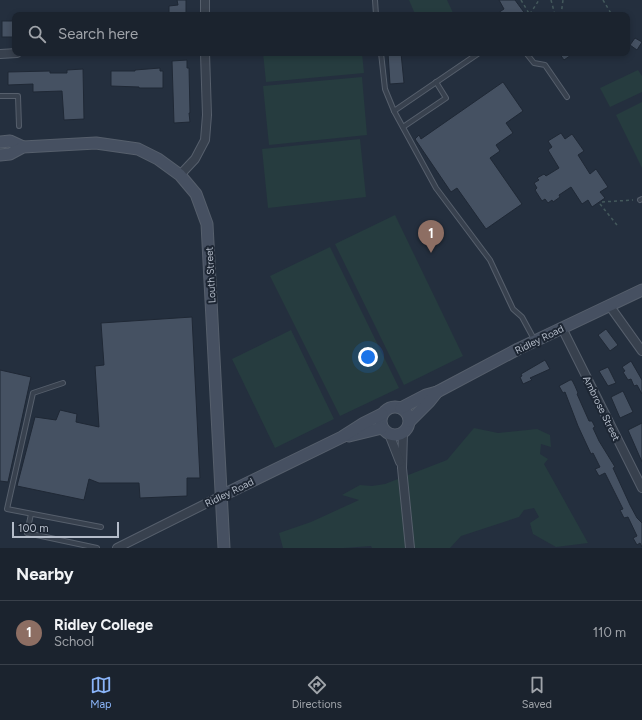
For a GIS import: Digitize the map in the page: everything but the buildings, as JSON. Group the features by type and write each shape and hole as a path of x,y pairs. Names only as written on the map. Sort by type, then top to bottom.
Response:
{"street":[{"path":"205,0 205,12"},
{"path":"0,54 12,53"},
{"path":"180,175 195,159 205,140 207,115 205,56"},
{"name":"Louth Street","path":"0,142 10,141 23,148"},
{"name":"Louth Street","path":"0,155 10,154 23,148 96,143 138,149 180,175 196,194 207,224 224,548"},
{"name":"Ridley Road","path":"400,408 426,395 437,392 535,341 642,290"},
{"path":"609,305 642,351"},
{"name":"Ambrose Street","path":"562,328 642,488"},
{"name":"Ridley Road","path":"410,421 430,402 437,392"},
{"path":"386,431 398,435 403,433 409,426 410,421 406,411 400,408 388,408 382,414 380,419 402,468"},
{"name":"Ridley Road","path":"117,548 342,437 382,414"},
{"name":"Ridley Road","path":"342,437 386,431"},
{"path":"403,433 402,468 410,548"}],"lane":[{"path":"375,0 376,12"},
{"path":"381,56 385,89 402,127 436,188 490,260 514,309 522,316 535,341"},
{"path":"394,111 475,56"},
{"path":"528,56 534,63 545,65 567,96"},
{"path":"402,127 446,98 436,82"},
{"path":"0,96 18,96 19,126"},
{"path":"63,383 33,393 7,509 101,528"},
{"path":"31,514 27,533 97,548"}],"path":[{"path":"521,0 528,12"},
{"path":"523,3 526,0"},
{"path":"532,12 538,0"},
{"path":"551,0 554,12"},
{"path":"561,12 562,0"},
{"path":"603,0 610,12"},
{"path":"617,225 601,203 633,200"}],"green space":[{"path":"409,0 447,0 453,12 414,12"},
{"path":"263,56 362,56 364,73 266,82"},
{"path":"638,70 642,76 642,92 610,107 600,88"},
{"path":"362,77 367,135 269,145 263,86"},
{"path":"642,102 642,168 616,115"},
{"path":"360,139 366,197 268,208 262,149"},
{"path":"395,215 463,356 404,385 335,244"},
{"path":"330,247 399,388 340,416 270,276"},
{"path":"291,330 334,419 275,448 232,359"},
{"path":"474,428 498,433 537,429 550,435 551,447 541,444 540,454 548,459 544,464 588,543 556,547 533,534 530,523 539,517 534,508 524,510 519,517 461,536 450,548 372,548 371,546 344,548 283,548 279,533 311,522 359,500 342,495 360,485 372,486 385,484 447,460"}],"place":[{"name":"Ridley College","path":"431,253"}]}
